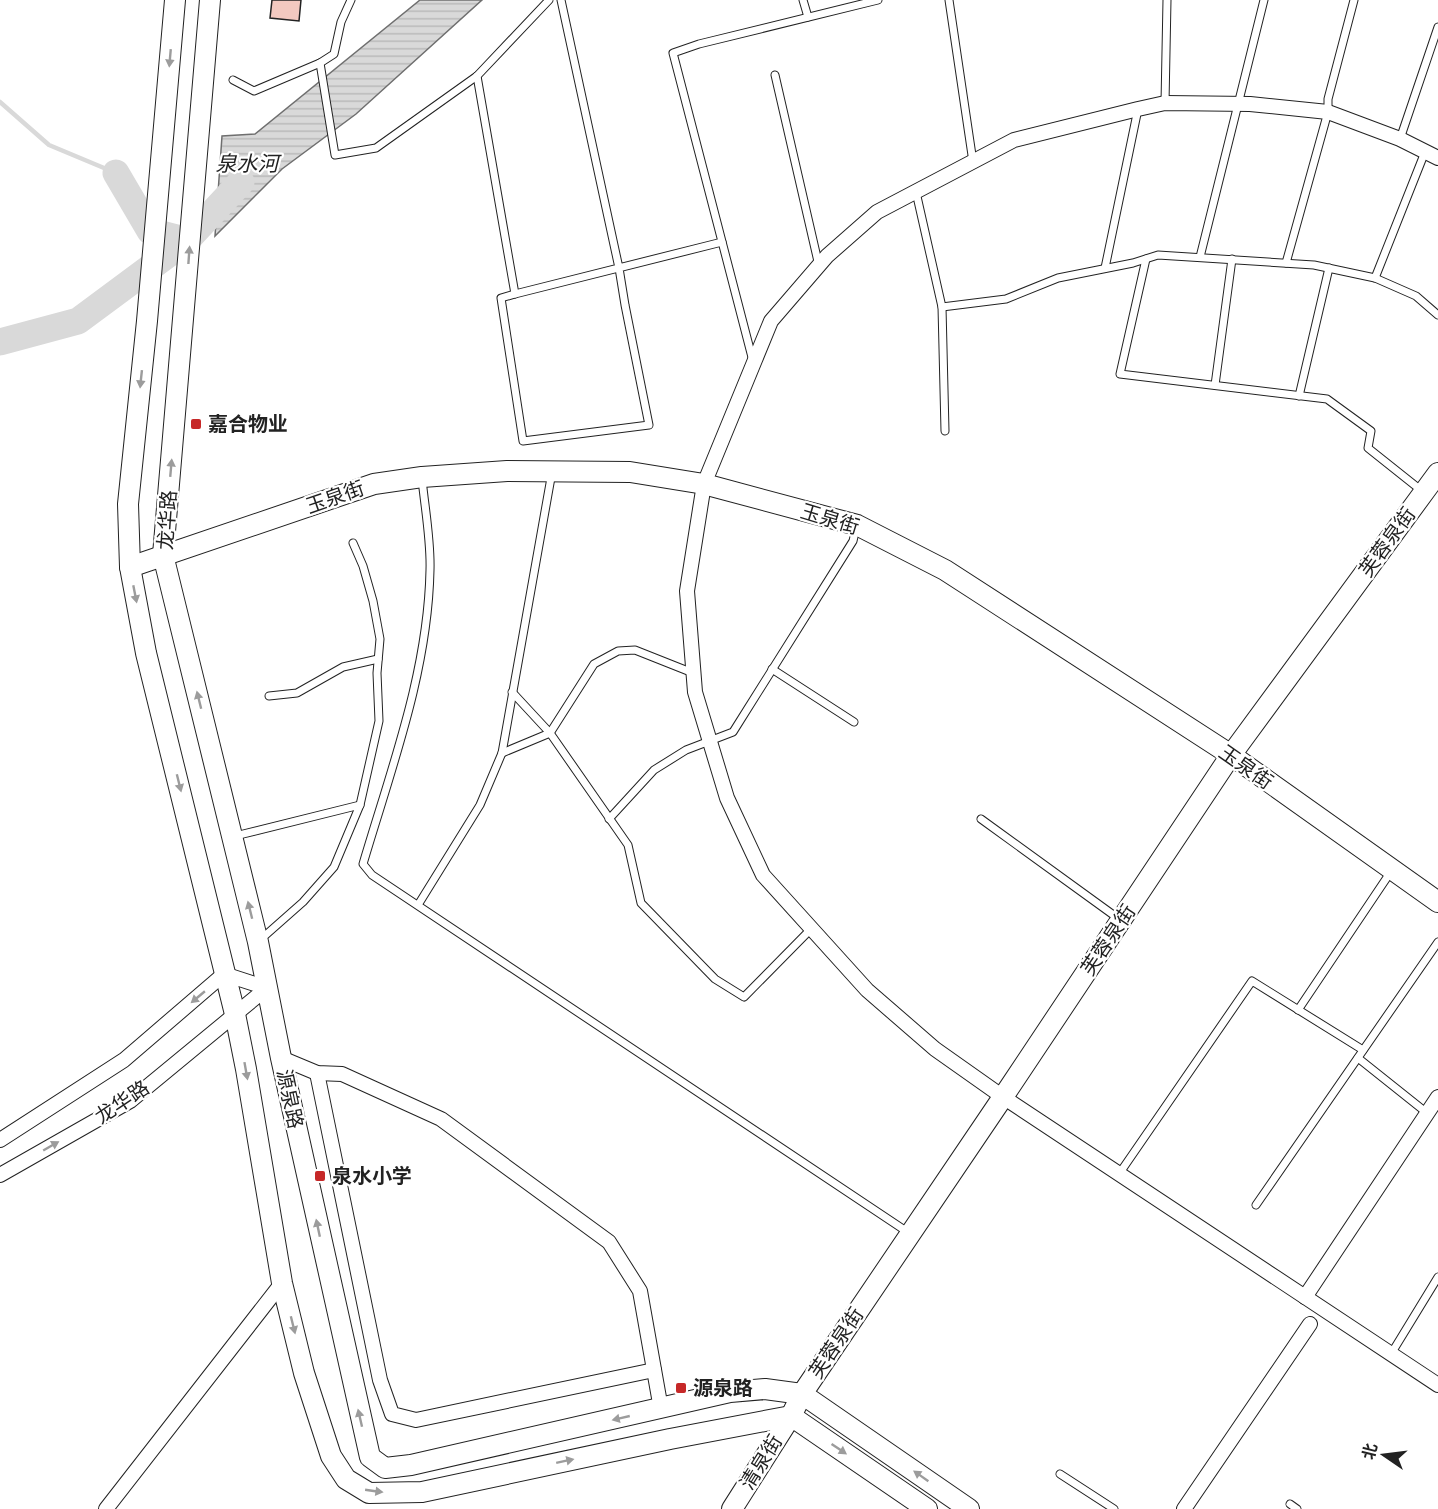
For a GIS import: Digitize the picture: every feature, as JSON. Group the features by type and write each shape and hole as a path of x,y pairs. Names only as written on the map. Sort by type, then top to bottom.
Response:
{"street":[{"name":"龙华路","path":"175,0 147,321 128,504 130,567 146,653 235,1014"},
{"name":"龙华路","path":"0,1175 129,1101 267,988 258,942 164,555 210,0"},
{"path":"1432,155 1400,139 1328,112 1238,104 1165,103 1014,140 877,212 819,266 771,321 704,484 687,591 695,692 727,798 764,875 867,990 934,1049 1003,1097 1438,1385"},
{"name":"玉泉街","path":"130,567 374,484 422,477 507,471 630,472 704,484 857,525 945,570 1230,755 1438,902"},
{"name":"芙蓉泉街","path":"791,1416 802,1394 1230,755 1438,473"},
{"path":"0,1140 124,1060 224,975 267,988"},
{"name":"源泉路","path":"267,988 370,1457 385,1468 411,1465 730,1392 765,1389 802,1394 969,1509"},
{"name":"源泉路","path":"235,1014 282,1283 304,1372 332,1456 346,1479 369,1493 422,1492 670,1439 791,1416"},
{"path":"281,1058 317,1073 342,1074 441,1119 609,1242 640,1291 661,1409"},
{"path":"317,1073 380,1380 392,1414 416,1420 654,1370"},
{"path":"1305,1297 1438,1097"},
{"path":"106,1509 282,1283"},
{"path":"1184,1509 1310,1324"},
{"path":"791,1416 927,1509"},
{"name":"清泉街","path":"732,1509 791,1416"}],"lane":[{"path":"233,80 254,91 320,63 334,54 341,22 351,0"},
{"path":"320,63 335,155 376,148 477,76 549,0"},
{"path":"561,0 619,268 649,425 523,441 501,298 515,294 619,268 722,242"},
{"path":"803,0 808,17"},
{"path":"753,364 673,53 699,44 878,0"},
{"path":"949,0 973,162"},
{"path":"1165,103 1167,0"},
{"path":"1200,257 1264,0"},
{"path":"1286,263 1328,112 1328,99 1354,0"},
{"path":"1400,139 1438,27"},
{"path":"775,75 819,266"},
{"path":"477,76 515,294"},
{"path":"1105,268 1138,109"},
{"path":"1375,278 1432,155"},
{"path":"916,192 942,307 945,431"},
{"path":"942,307 1006,298 1058,278 1158,255 1329,268 1375,278 1416,296 1438,315"},
{"path":"1146,259 1120,374 1327,399 1371,431 1368,448 1424,492"},
{"path":"1215,385 1232,259"},
{"path":"1299,396 1329,268"},
{"path":"418,905 480,805 502,753 552,472"},
{"path":"422,477 430,570 422,658 363,864 372,875 910,1234"},
{"path":"609,819 654,770 686,750 734,732 852,541 857,525"},
{"path":"258,942 303,902 334,867 360,805 379,721 377,673 380,639 373,601 363,566 353,543"},
{"path":"502,753 550,733 594,664 618,651 634,650 694,673"},
{"path":"269,696 297,693 343,667 378,659"},
{"path":"772,669 854,722"},
{"path":"513,692 550,733 627,846 641,903 715,979 744,997 812,928"},
{"path":"232,837 360,805"},
{"path":"981,819 1121,920"},
{"path":"1298,1010 1392,869"},
{"path":"1256,1205 1438,942"},
{"path":"1119,1174 1252,981 1363,1050"},
{"path":"1358,1058 1427,1113"},
{"path":"1391,1354 1438,1277"},
{"path":"1060,1474 1114,1509"}],"water":[{"name":"泉水河","path":"420,0 482,0 356,114 282,169 215,236 222,136 255,134"}],"building":[{"path":"272,0 301,0 299,21 270,18"}],"waterway":[{"path":"0,102 49,145 116,173"},
{"path":"116,173 150,231 177,238"},
{"name":"泉水河","path":"0,342 78,321 186,241 241,182"}],"place":[{"name":"嘉合物业","path":"196,424"},
{"name":"泉水小学","path":"320,1176"},
{"name":"源泉路","path":"681,1388"}]}
